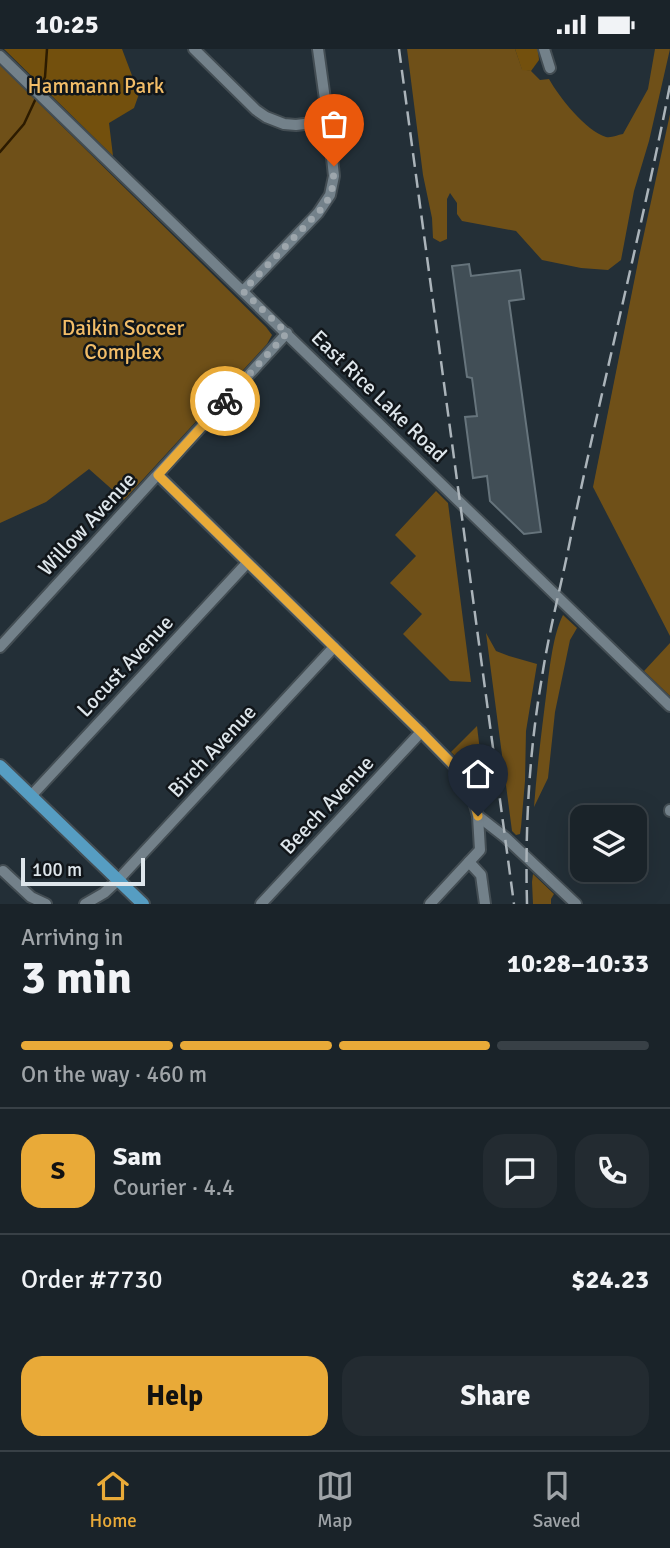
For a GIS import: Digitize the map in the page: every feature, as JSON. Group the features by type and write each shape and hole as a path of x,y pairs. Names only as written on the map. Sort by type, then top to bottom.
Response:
{"main road":[{"path":"0,766 143,904"}],"street":[{"path":"194,49 265,117 296,125 328,121"},
{"path":"243,291 318,213 330,195 334,176 318,49"},
{"path":"544,49 550,68"},
{"name":"East Rice Lake Road","path":"0,56 670,706"},
{"name":"Willow Avenue","path":"0,647 287,333"},
{"path":"158,475 468,780 478,816 480,850 430,904"},
{"name":"Locust Avenue","path":"31,796 247,563"},
{"name":"Birch Avenue","path":"85,904 104,893 118,880 334,647"},
{"name":"Beech Avenue","path":"261,904 421,732"},
{"path":"478,816 505,837 576,904"},
{"path":"469,862 481,874 485,904"},
{"path":"3,871 31,897 46,904"}],"green space":[{"name":"Hammann Park","path":"4,49 122,49 139,94 134,108 109,123 113,156"},
{"path":"407,49 515,49 522,69 531,71 540,80 549,79 582,121 598,134 608,137 623,134 648,89 655,49 670,49 649,141 634,191 621,260 608,270 542,260 516,231 462,221 457,214 457,203 450,193 447,199 447,239 440,242 433,238"},
{"path":"515,49 538,49 539,60 531,71 522,70"},
{"name":"Daikin Soccer Complex","path":"0,65 272,335 267,344 124,500 89,469 46,502 0,523"},
{"path":"670,114 670,636 593,487"},
{"path":"436,491 448,503 471,682 450,681 403,634 422,614 390,583 416,556 395,535"},
{"path":"563,615 577,628 570,640 555,712 548,778 534,807 551,661"},
{"path":"486,633 496,651 537,664 526,731 521,827 520,834 516,835 512,831"},
{"path":"670,643 670,696 644,671"},
{"path":"477,726 483,776 477,778 451,752"},
{"path":"533,874 554,894 551,904 533,904"}],"building":[{"path":"469,264 471,276 520,270 524,299 509,301 541,532 524,534 490,501 487,476 473,478 465,417 477,416 472,378 467,377 452,266"}],"waterway":[{"path":"39,90 45,77 47,49"},
{"path":"0,152 24,124 37,96"}],"railway":[{"path":"399,49 514,904"},
{"path":"527,904 529,790 545,660 670,85"}],"way so far":[{"path":"225,401 287,333 243,291 326,204 333,186 334,166"}],"route":[{"path":"225,401 158,475 468,780 478,816"}]}
